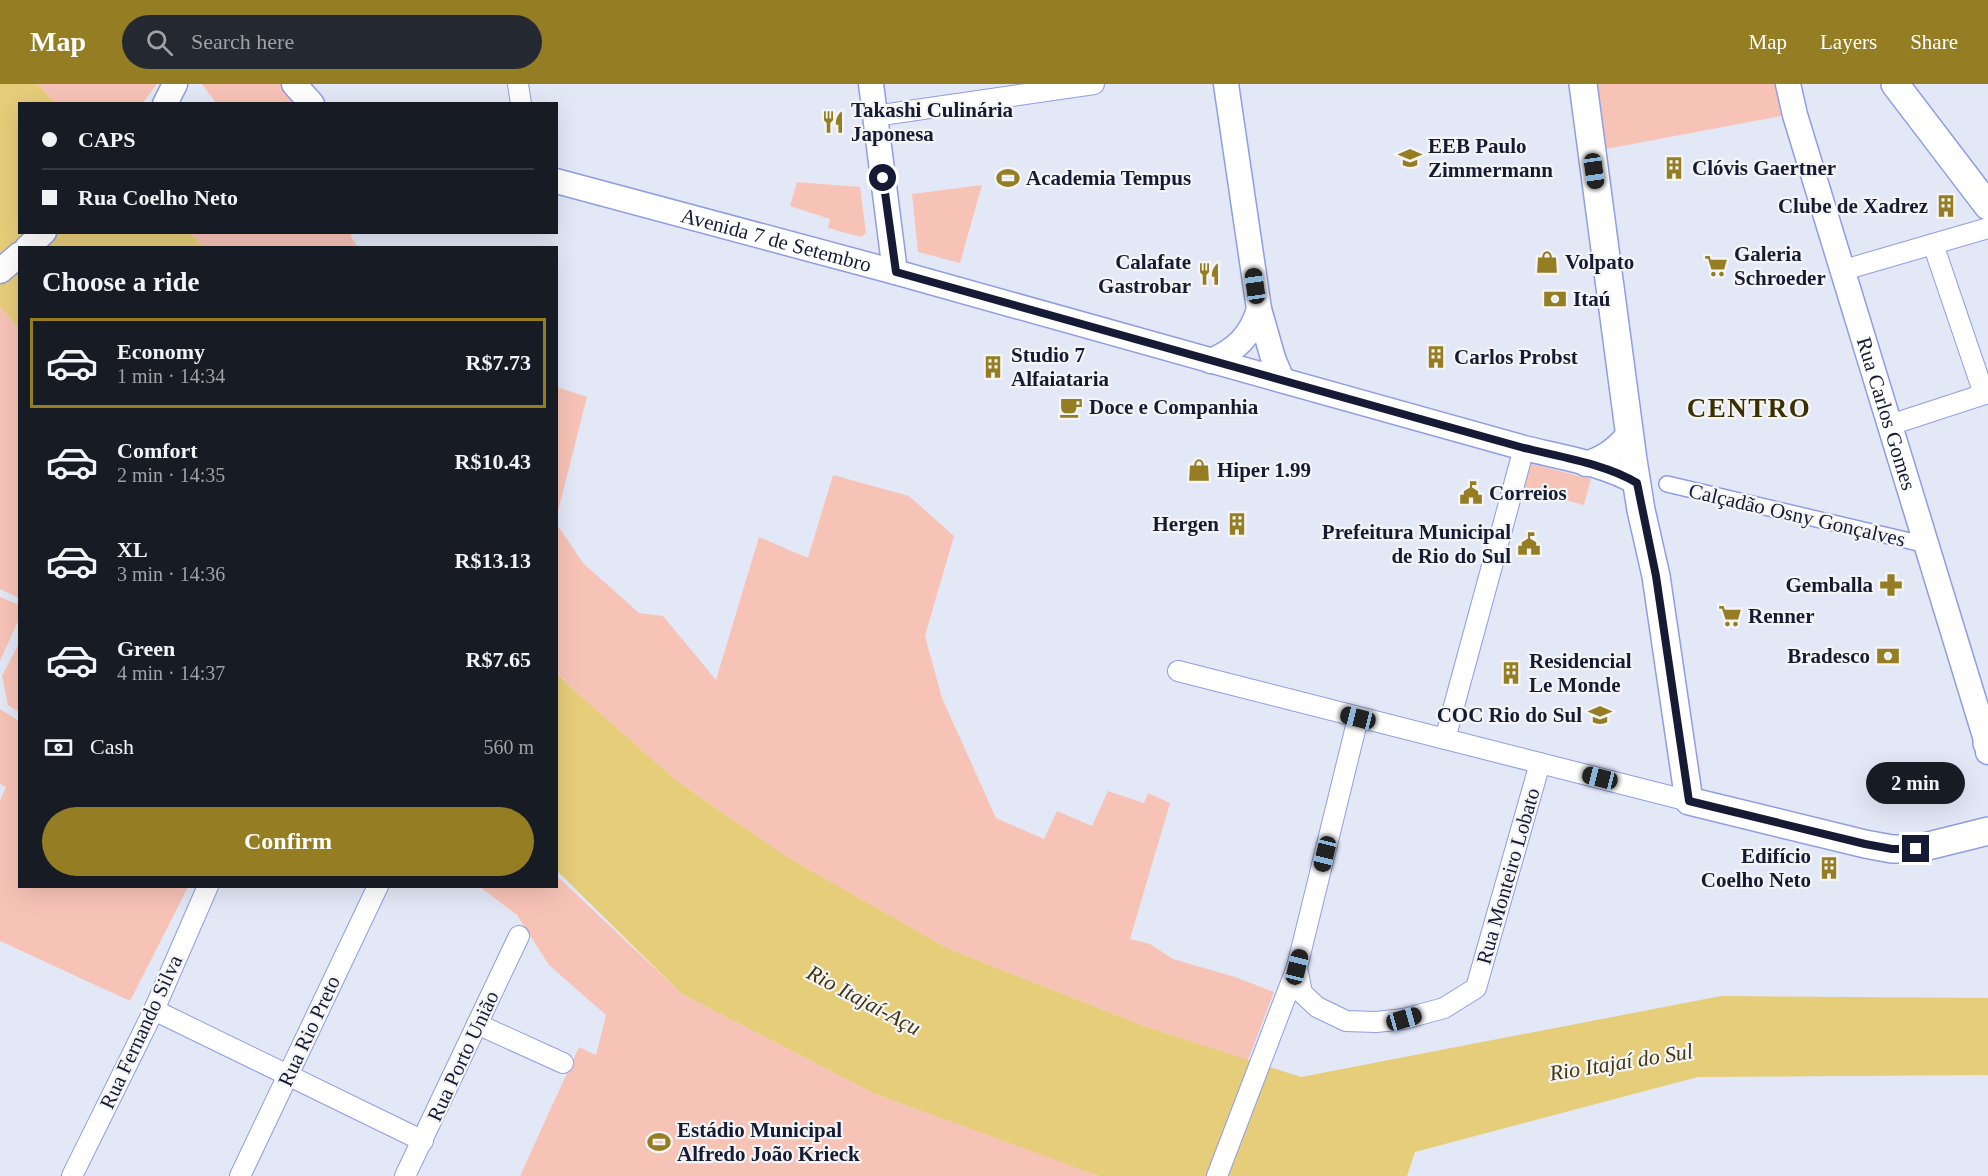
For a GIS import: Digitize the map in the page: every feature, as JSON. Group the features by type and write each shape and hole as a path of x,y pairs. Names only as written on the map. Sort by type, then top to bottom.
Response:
{"main road":[{"path":"1582,84 1629,434 1656,576 1689,801 1892,849 1916,849 1988,831"},
{"path":"1895,84 1988,206"}],"street":[{"path":"166,102 175,84"},
{"path":"294,84 310,102"},
{"path":"518,84 521,102"},
{"path":"871,84 896,272"},
{"path":"875,116 1094,84"},
{"path":"1226,84 1258,309 1282,380"},
{"name":"Rua Carlos Gomes","path":"1788,84 1795,115 1988,745"},
{"name":"Avenida 7 de Setembro","path":"558,182 896,272 1586,464 1618,473 1637,483"},
{"path":"1844,270 1988,228"},
{"path":"29,246 42,234"},
{"path":"1890,425 1986,394 1933,244"},
{"path":"0,271 18,256"},
{"path":"1211,361 1238,346 1251,329 1258,309"},
{"path":"1586,464 1607,455 1629,434"},
{"path":"1445,739 1524,448"},
{"name":"Calçadão Osny Gonçalves","path":"1667,484 1927,545"},
{"path":"1178,671 1689,801"},
{"path":"1217,1176 1297,967 1358,718"},
{"name":"Rua Monteiro Lobato","path":"1297,967 1302,993 1317,1007 1346,1021 1376,1022 1404,1019 1444,1008 1476,988 1540,763"},
{"name":"Rua Fernando Silva","path":"72,1176 154,1010 207,888"},
{"name":"Rua Rio Preto","path":"240,1176 377,888"},
{"name":"Rua Porto União","path":"405,1176 519,936"},
{"path":"154,1010 423,1141"},
{"path":"477,1024 563,1063"}],"shaded area":[{"path":"37,84 157,84 144,102 55,102"},
{"path":"202,84 282,84 291,95 302,102 215,102"},
{"path":"1597,84 1776,84 1786,115 1606,149"},
{"path":"797,182 860,187 866,233 861,237 828,228 830,219 790,206"},
{"path":"982,185 960,263 918,252 912,194"},
{"path":"190,234 352,234 351,237 357,246 204,246"},
{"path":"0,307 18,327 18,598 0,589"},
{"path":"558,388 587,397 558,511"},
{"path":"1524,462 1591,479 1584,505 1517,487"},
{"path":"833,475 909,496 954,536 925,636 942,698 996,818 1044,839 1057,811 1092,826 1108,791 1144,803 1148,793 1170,803 1130,939 1150,944 1173,959 1235,977 1274,992 1248,1060 1147,1027 949,949 784,855 677,781 575,691 558,673 558,526 583,563 639,613 663,616 716,680 759,537 808,558"},
{"path":"0,597 18,604 18,621 0,661"},
{"path":"18,645 18,711 8,705 2,676"},
{"path":"0,709 18,720 18,888 187,888 130,1001 0,941 0,801 6,787 0,784"},
{"path":"558,877 682,994 875,1094 1098,1176 520,1176 579,1047 596,1055 606,1015 549,965 517,915 481,888 558,888"}],"water":[{"path":"0,84 37,84 55,102 18,102 18,234 190,234 204,246 18,246 18,327 0,307"},
{"path":"558,674 677,781 784,855 949,949 1147,1027 1301,1077 1721,996 1988,998 1988,1075 1698,1077 1415,1152 1407,1176 1099,1176 875,1094 682,994 558,872"}],"place":[{"name":"Takashi Culinária Japonesa","path":"833,122"},
{"name":"EEB Paulo Zimmermann","path":"1410,158"},
{"name":"Clóvis Gaertner","path":"1674,168"},
{"name":"Academia Tempus","path":"1008,178"},
{"name":"Clube de Xadrez","path":"1946,206"},
{"name":"Volpato","path":"1547,262"},
{"name":"Galeria Schroeder","path":"1716,266"},
{"name":"Calafate Gastrobar","path":"1209,274"},
{"name":"Itaú","path":"1555,299"},
{"name":"Carlos Probst","path":"1436,357"},
{"name":"Studio 7 Alfaiataria","path":"993,367"},
{"name":"Doce e Companhia","path":"1071,407"},
{"name":"Hiper 1.99","path":"1199,470"},
{"name":"Correios","path":"1471,493"},
{"name":"Hergen","path":"1237,524"},
{"name":"Prefeitura Municipal de Rio do Sul","path":"1529,544"},
{"name":"Gemballa","path":"1891,585"},
{"name":"Renner","path":"1730,616"},
{"name":"Bradesco","path":"1888,656"},
{"name":"Residencial Le Monde","path":"1511,673"},
{"name":"COC Rio do Sul","path":"1600,715"},
{"name":"Edifício Coelho Neto","path":"1829,868"},
{"name":"Estádio Municipal Alfredo João Krieck","path":"659,1142"}],"district":[{"name":"CENTRO","path":"1749,408"}],"route":[{"path":"883,178 896,272 1606,470 1626,476 1637,483 1656,576 1689,801 1865,844 1892,849 1916,849"}],"water label":[{"name":"Rio Itajaí-Açu","path":"864,1000"},
{"name":"Rio Itajaí do Sul","path":"1621,1062"}]}
